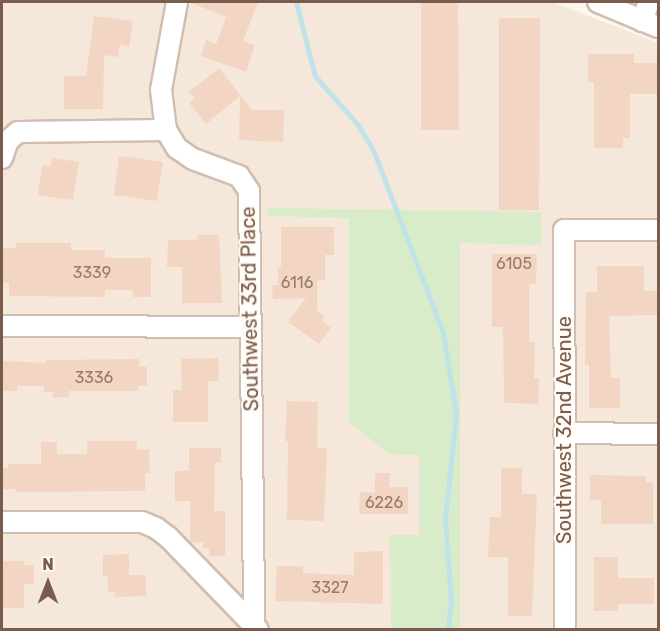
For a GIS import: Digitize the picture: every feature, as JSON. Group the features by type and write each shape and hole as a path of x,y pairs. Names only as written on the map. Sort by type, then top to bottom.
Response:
{"street":[{"path":"2,158 8,141 18,132 166,130 161,90 177,2"},
{"path":"598,2 650,24 650,2"},
{"name":"Southwest 33rd Place","path":"166,130 177,148 193,159 239,176 249,191 256,628"},
{"name":"Southwest 32nd Avenue","path":"565,630 564,230 658,230"},
{"path":"2,326 250,327"},
{"path":"564,433 658,434"},
{"path":"2,522 142,522 168,537 256,628"}],"shaded area":[{"path":"2,2 553,2 658,43 658,629 2,629"}],"green space":[{"path":"267,208 541,212 541,245 460,243 460,629 391,629 390,535 419,535 419,455 389,454 349,422 349,218 268,216"}],"building":[{"path":"189,2 258,2 243,41 255,45 246,72 201,56 206,40 216,44 226,17"},
{"path":"421,2 458,2 459,130 421,130"},
{"path":"94,16 133,21 129,47 120,45 118,57 104,55 103,109 64,109 64,76 86,76"},
{"path":"499,18 540,18 539,210 499,210"},
{"path":"588,54 634,54 634,63 658,63 658,94 630,94 630,138 623,138 623,148 594,148 594,82 588,82"},
{"path":"219,68 252,110 284,110 283,142 239,140 240,96 206,124 189,103 195,99 189,92"},
{"path":"119,156 163,162 157,201 114,195"},
{"path":"52,158 79,162 73,200 38,195 42,165 50,166"},
{"path":"281,227 334,227 334,255 325,255 325,280 317,281 317,311 325,317 322,321 331,328 319,344 288,322 306,298 273,299 272,285 278,285 278,267 281,267"},
{"path":"197,235 219,235 222,303 182,303 182,267 167,267 168,240 197,240"},
{"path":"16,243 71,243 71,250 105,250 105,258 151,258 151,297 133,297 133,290 105,290 105,297 9,296 9,283 2,283 2,248 16,248"},
{"path":"492,254 537,254 536,284 529,284 529,342 535,342 534,378 539,378 538,404 504,403 503,327 492,327"},
{"path":"597,266 644,266 644,291 658,291 658,315 609,316 611,378 620,378 620,408 589,408 589,365 585,365 586,292 597,292"},
{"path":"218,358 219,381 208,381 208,422 173,422 173,390 182,390 181,359"},
{"path":"139,359 139,367 147,367 147,386 138,386 138,391 69,391 69,397 52,397 53,392 44,392 44,386 17,386 17,391 3,391 2,361 46,363 46,360"},
{"path":"287,401 318,402 317,448 327,448 324,521 287,520 288,441 285,441"},
{"path":"87,441 137,441 137,450 149,449 150,473 145,473 145,491 16,492 16,489 2,489 2,468 8,468 8,464 41,464 41,442 57,442 57,454 87,454"},
{"path":"189,448 221,448 221,463 215,463 214,511 225,511 225,556 209,556 209,548 203,548 203,542 190,542 190,501 175,501 175,471 189,471"},
{"path":"501,468 522,468 522,494 537,494 532,616 508,616 508,557 488,557 490,517 501,517"},
{"path":"375,473 390,473 389,487 408,487 408,514 359,514 360,492 375,493"},
{"path":"590,475 646,476 646,482 653,482 653,524 601,524 601,500 590,500"},
{"path":"383,551 383,604 275,601 277,566 303,566 303,573 354,575 354,552"},
{"path":"129,554 129,575 146,575 146,596 115,597 115,592 108,592 107,576 103,576 103,555"},
{"path":"594,557 618,557 618,578 654,578 654,604 618,604 618,611 594,611"},
{"path":"2,561 24,561 24,565 34,565 34,584 24,584 24,608 2,608"}],"waterway":[{"path":"296,2 315,76 358,125 374,152 443,333 456,413 445,519 451,600 448,630"}]}
